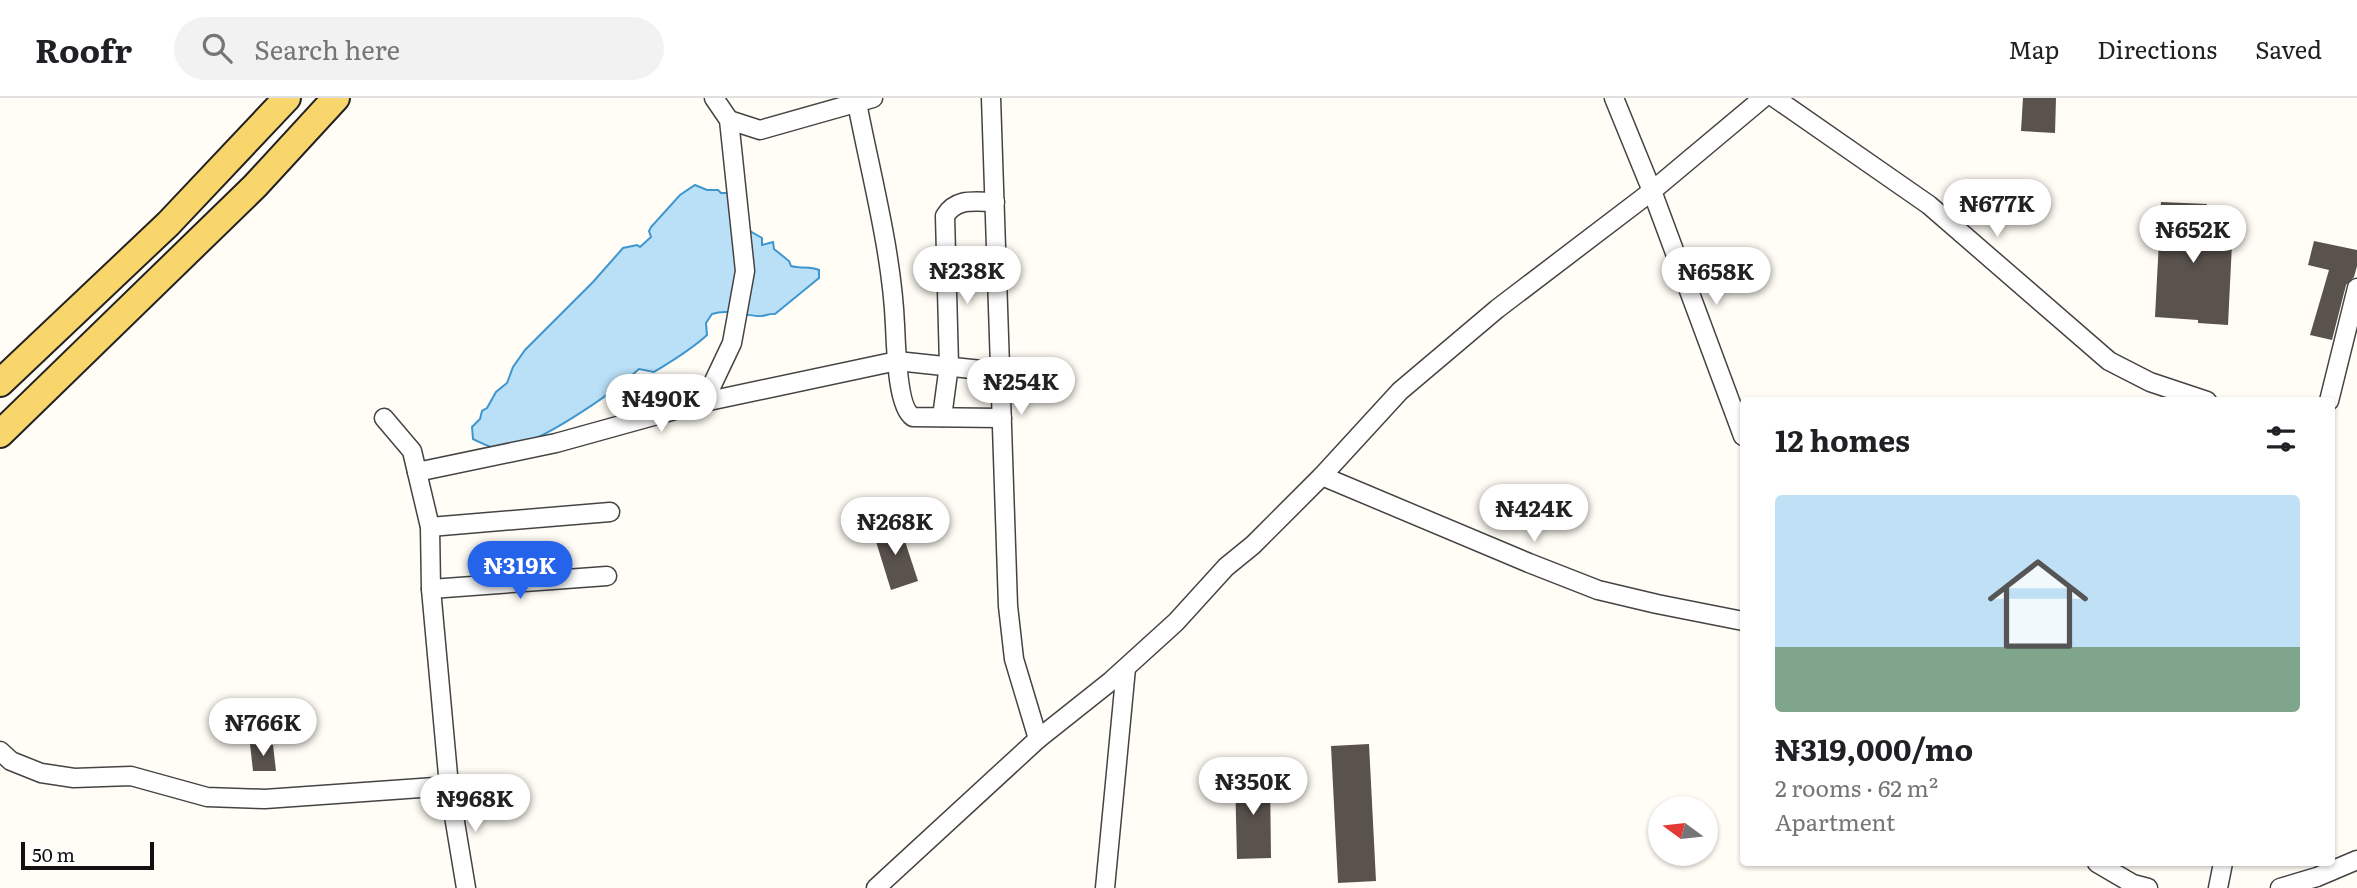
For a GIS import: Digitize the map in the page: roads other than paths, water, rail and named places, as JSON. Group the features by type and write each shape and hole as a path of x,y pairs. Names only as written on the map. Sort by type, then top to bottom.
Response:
{"main road":[{"path":"0,383 168,224 287,98"},
{"path":"0,434 255,186 336,98"}],"street":[{"path":"704,402 732,343 745,271 729,120 714,98"},
{"path":"991,98 1008,606 1014,659 1038,739"},
{"path":"1614,98 1652,191 1740,428"},
{"path":"876,888 1038,739 1126,668 1176,622 1226,567 1253,545 1322,476 1400,391 1497,309 1652,191 1744,105 1763,98"},
{"path":"1775,98 1929,205 2109,361 2150,382 2195,397"},
{"path":"729,120 760,130 865,101 894,295 897,360 908,415 1002,418"},
{"path":"942,418 949,365 945,216 950,207 957,203 995,202"},
{"path":"2330,397 2357,288"},
{"path":"417,472 556,443 704,402 897,360 1000,372"},
{"path":"384,418 412,451 430,527 431,589 449,786 466,888"},
{"path":"1322,476 1598,590 1740,620"},
{"path":"430,527 610,512"},
{"path":"431,589 607,576"},
{"path":"1105,888 1126,668"},
{"path":"0,751 11,761 41,773 74,778 131,776 207,797 265,799 449,786"},
{"path":"2280,888 2357,860"},
{"path":"2102,866 2133,884 2148,888"},
{"path":"2218,888 2222,866"}],"water":[{"path":"695,185 707,190 718,190 733,198 750,231 762,238 762,245 773,242 774,249 789,261 791,266 819,270 819,278 775,314 712,314 706,323 707,335 688,350 654,372 639,369 594,404 535,439 518,446 499,449 473,439 472,427 496,392 507,383 513,367 525,350 623,248 637,245 640,247 651,237 651,227 680,195"}]}
